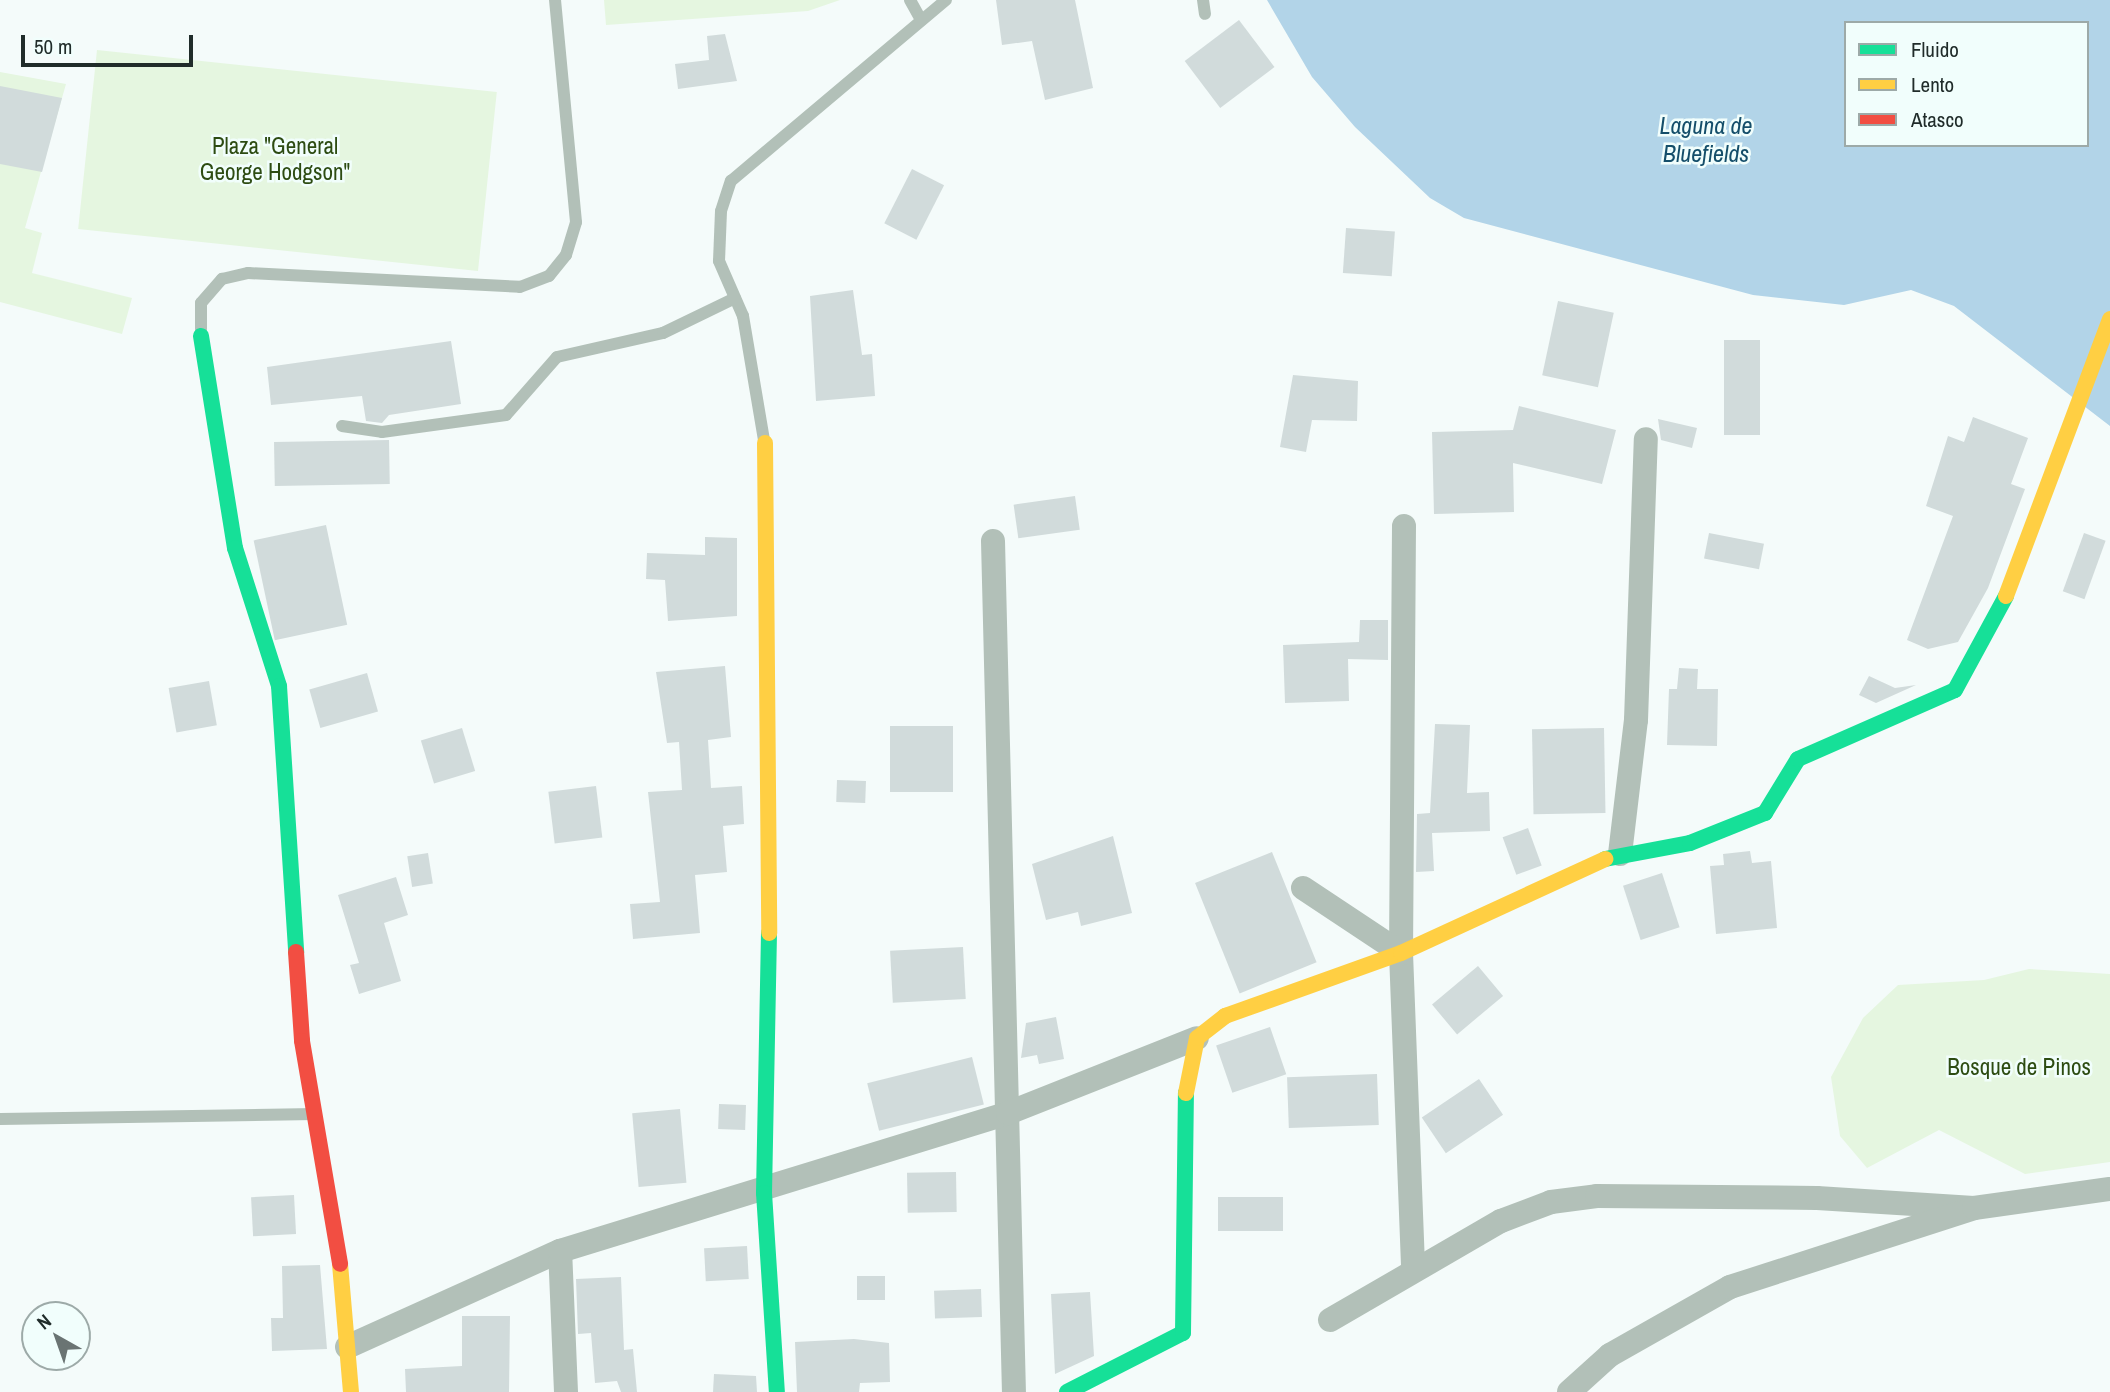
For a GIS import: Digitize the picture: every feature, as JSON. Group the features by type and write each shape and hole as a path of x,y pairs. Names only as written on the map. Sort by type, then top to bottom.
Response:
{"street":[{"path":"347,1347 560,1251 764,1193 1007,1113 1197,1038 1225,1016 1401,953 1620,854 1690,843 1765,813 1798,759 1955,691 2006,596 2110,319"},
{"path":"201,336 235,548 279,686 302,1041 337,1221 351,1392"},
{"path":"1620,854 1636,720 1646,439"},
{"path":"765,443 772,763 764,1193 777,1392"},
{"path":"1404,526 1401,953 1413,1270"},
{"path":"993,541 1014,1392"},
{"path":"1303,888 1401,953"},
{"path":"1067,1392 1183,1333 1186,1087 1197,1038"},
{"path":"1569,1392 1610,1355 1730,1287 1974,1208 2110,1189"},
{"path":"1330,1320 1501,1221 1551,1202 1597,1196 1857,1199 1974,1208"},
{"path":"560,1251 566,1392"}],"lane":[{"path":"201,336 201,303 222,279 248,273 520,287 549,276 566,255 576,222 555,0"},
{"path":"910,0 920,20"},
{"path":"765,443 735,298 719,261 721,211 731,181 946,0"},
{"path":"1203,0 1205,14"},
{"path":"342,426 382,432 506,415 557,357 663,333 735,298"},
{"path":"0,1119 316,1114"}],"green space":[{"path":"604,0 840,0 808,11 606,25"},
{"name":"Plaza \"General George Hodgson\"","path":"97,50 497,92 478,271 78,229"},
{"path":"0,72 66,84 25,228 42,233 32,273 132,298 122,334 0,302"},
{"name":"Bosque de Pinos","path":"2029,969 2110,974 2110,1162 2025,1174 1939,1130 1867,1168 1840,1136 1831,1077 1863,1018 1898,985 1984,980"}],"water":[{"name":"Laguna de Bluefields","path":"1267,0 2110,0 2110,426 1954,306 1911,290 1844,305 1753,295 1464,218 1430,198 1355,127 1312,77"}],"building":[{"path":"996,0 1075,0 1093,88 1045,100 1032,41 1002,45"},
{"path":"1239,20 1275,67 1220,108 1185,61"},
{"path":"725,34 737,81 678,89 675,64 709,60 707,36"},
{"path":"0,86 62,98 42,172 0,164"},
{"path":"912,169 944,185 916,240 884,223"},
{"path":"1346,228 1395,231 1392,276 1343,273"},
{"path":"853,290 862,355 872,354 875,396 816,401 810,296"},
{"path":"1558,301 1614,313 1598,387 1542,375"},
{"path":"1724,340 1760,340 1760,435 1724,435"},
{"path":"451,341 461,404 389,415 382,423 366,421 362,396 271,405 267,367"},
{"path":"1293,375 1358,381 1357,421 1312,420 1306,452 1280,447"},
{"path":"1519,406 1616,430 1602,484 1513,463 1514,512 1434,514 1432,432 1513,430"},
{"path":"1973,417 2028,438 2011,484 2025,489 1988,588 1958,642 1928,649 1907,640 1953,516 1926,506 1948,436 1964,442"},
{"path":"1658,419 1697,428 1692,448 1661,440"},
{"path":"389,440 390,484 275,486 274,442"},
{"path":"1075,496 1080,530 1018,538 1014,505"},
{"path":"326,525 347,625 275,640 254,540"},
{"path":"1709,533 1764,544 1759,569 1704,559"},
{"path":"2084,533 2106,541 2084,599 2063,591"},
{"path":"705,537 737,538 737,616 668,621 665,580 646,579 647,553 705,555"},
{"path":"1360,620 1388,620 1388,660 1348,659 1349,701 1285,703 1283,645 1359,642"},
{"path":"725,666 731,737 708,740 711,788 742,786 744,824 723,826 727,872 695,875 700,933 633,939 630,904 660,902 648,792 682,790 679,742 667,743 656,672"},
{"path":"1679,668 1698,669 1697,689 1718,689 1717,746 1667,745 1669,689 1677,689"},
{"path":"367,673 378,711 320,728 309,690"},
{"path":"1869,676 1895,688 1916,685 1876,703 1859,695"},
{"path":"209,681 217,725 176,732 169,688"},
{"path":"1435,724 1470,725 1467,793 1489,792 1490,831 1432,833 1434,871 1416,872 1417,814 1430,813"},
{"path":"890,726 953,726 953,792 890,792"},
{"path":"462,728 475,771 434,784 421,741"},
{"path":"1604,728 1605,813 1533,814 1532,729"},
{"path":"837,780 866,781 865,803 836,802"},
{"path":"596,786 602,838 555,843 548,792"},
{"path":"1528,828 1542,866 1516,875 1503,837"},
{"path":"1113,836 1132,913 1081,926 1078,912 1046,920 1032,864"},
{"path":"1750,851 1752,863 1771,861 1777,928 1716,934 1710,866 1724,865 1723,854"},
{"path":"1272,852 1317,962 1240,993 1195,883"},
{"path":"428,853 433,884 412,887 407,856"},
{"path":"1662,873 1680,927 1641,940 1623,886"},
{"path":"396,877 408,915 384,923 401,981 359,994 350,965 359,963 338,895"},
{"path":"963,947 966,999 893,1003 890,951"},
{"path":"1478,966 1503,996 1457,1034 1432,1005"},
{"path":"1056,1017 1064,1059 1039,1064 1037,1055 1021,1058 1026,1023"},
{"path":"1270,1027 1286,1074 1232,1093 1216,1046"},
{"path":"972,1057 984,1105 879,1131 867,1083"},
{"path":"1377,1074 1379,1125 1289,1128 1287,1077"},
{"path":"1479,1079 1503,1115 1446,1153 1422,1118"},
{"path":"719,1104 746,1105 745,1130 718,1129"},
{"path":"680,1109 686,1183 639,1187 632,1113"},
{"path":"956,1172 957,1212 908,1213 907,1173"},
{"path":"294,1195 296,1234 253,1236 251,1197"},
{"path":"1218,1197 1283,1197 1283,1231 1218,1231"},
{"path":"747,1246 749,1279 706,1281 704,1248"},
{"path":"320,1265 327,1349 272,1351 271,1318 283,1318 282,1266"},
{"path":"857,1276 885,1276 885,1300 857,1300"},
{"path":"621,1277 624,1350 633,1349 637,1392 621,1392 617,1381 595,1383 591,1333 578,1334 576,1279"},
{"path":"981,1289 982,1317 935,1319 934,1291"},
{"path":"1090,1292 1094,1356 1055,1374 1051,1294"},
{"path":"462,1316 510,1316 509,1392 406,1392 405,1369 462,1366"},
{"path":"854,1339 889,1343 890,1382 860,1383 859,1392 797,1392 795,1342"},
{"path":"714,1374 756,1376 757,1392 713,1392"}],"traffic: fast":[{"path":"201,336 235,548 279,686 296,952"},
{"path":"1605,859 1690,843 1765,813 1798,759 1955,690 2006,596"},
{"path":"769,933 764,1193 777,1392"},
{"path":"1067,1392 1183,1333 1186,1093"}],"traffic: slow":[{"path":"2006,596 2110,319"},
{"path":"765,443 769,933"},
{"path":"1186,1093 1197,1038 1225,1016 1401,953 1605,859"},
{"path":"340,1264 351,1392"}],"traffic: jam":[{"path":"296,952 302,1041 340,1264"}]}
